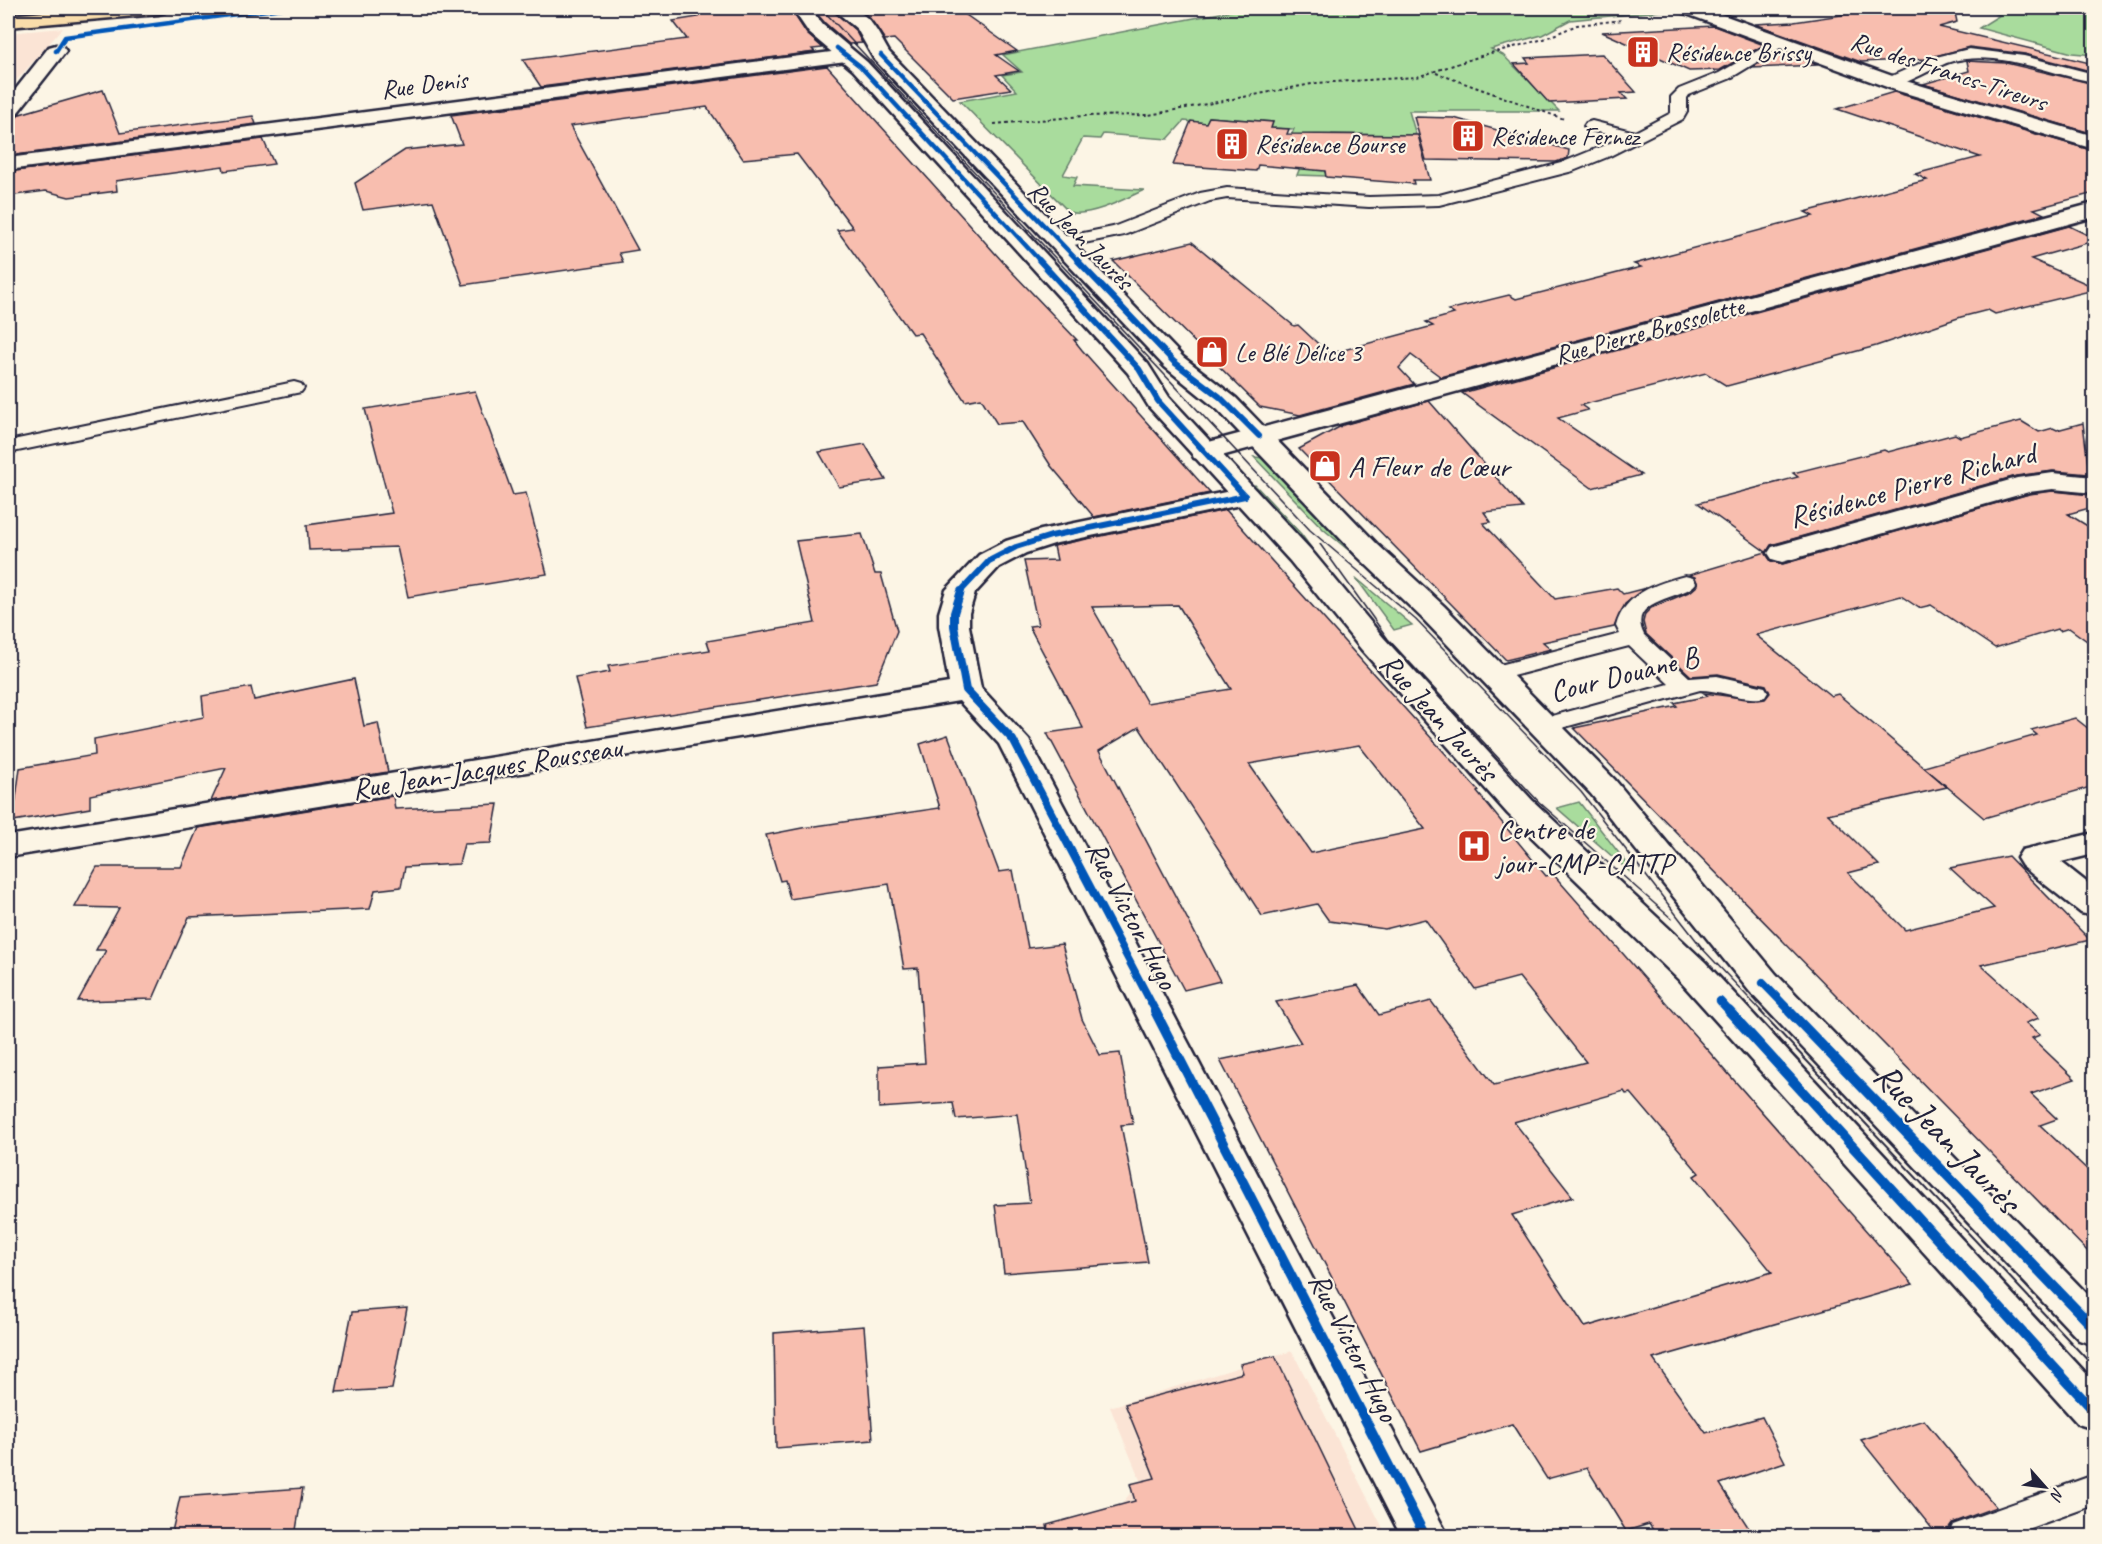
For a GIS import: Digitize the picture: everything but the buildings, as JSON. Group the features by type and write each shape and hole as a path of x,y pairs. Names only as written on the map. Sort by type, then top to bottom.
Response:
{"main road":[{"path":"8,21 158,8"}],"street":[{"name":"Rue Jean Jaurès","path":"801,8 816,29 860,66 1139,369 1158,401 1300,555 1372,644 1520,807 1692,971 2094,1411"},
{"name":"Rue Jean Jaurès","path":"841,8 865,26 881,55 1180,367 1220,397 1367,550 1433,612 1603,787 1763,983 2094,1328"},
{"name":"Rue des Francs-Tireurs","path":"1688,8 1890,82 2094,143"},
{"path":"8,112 56,51"},
{"name":"Rue Denis","path":"8,164 847,56"},
{"name":"Rue Pierre Brossolette","path":"1204,452 2094,210"},
{"name":"Résidence Pierre Richard","path":"1782,553 2027,484 2054,481 2094,485"},
{"path":"966,690 954,626 954,613 961,591 989,561 1016,547 1051,536 1245,496"},
{"name":"Rue Jean-Jacques Rousseau","path":"8,847 966,690"},
{"name":"Rue Victor Hugo","path":"966,690 1013,740 1425,1536"},
{"path":"2094,844 2034,858 2094,905"}],"lane":[{"path":"1059,243 1131,227 1215,195 1248,193 1370,202 1439,200 1567,167 1604,153 1677,116 1679,97 1684,92 1724,76 1780,42"},
{"path":"1890,82 1955,56 1972,55 2014,58 2094,78"},
{"path":"1592,126 1637,137"},
{"path":"8,447 294,388"},
{"path":"1685,583 1653,594 1634,609 1628,626 1634,638 1685,686"},
{"path":"1493,674 1634,638"},
{"name":"Cour Douane B","path":"1543,726 1685,686 1718,683 1756,692"},
{"path":"1965,1536 2094,1490"}],"path":[{"path":"952,130 1029,120 1149,115 1317,83 1417,77 1552,36 1577,25 1623,20"},
{"path":"1435,72 1561,119 1592,126"}],"shaded area":[{"path":"63,28 8,90 8,33"},
{"path":"1292,1351 1387,1536 1005,1536 1122,1504 1140,1480 1110,1407"}],"green space":[{"path":"1246,8 1664,8 1671,10 1570,20 1542,35 1491,49 1503,55 1559,111 1409,111 1416,135 1332,134 1333,140 1317,140 1326,176 1297,175 1306,153 1284,152 1294,129 1271,128 1273,122 1209,117 1206,123 1184,121 1168,139 1103,134 1100,139 1083,138 1063,175 1077,177 1073,186 1144,190 1106,207 1086,212 1069,212 960,101 1017,91 1002,75 1022,72 1003,55"},
{"path":"1972,8 2094,8 2094,55 2072,53 1979,28 2000,15"},
{"path":"1254,457 1264,458 1376,573 1323,529"},
{"path":"1255,485 1301,534 1337,583 1247,487"},
{"path":"1356,578 1412,625 1394,630"},
{"path":"1579,802 1633,871 1630,872 1557,808"}],"tram line":[{"path":"821,8 1310,530 1416,620 1581,792 1703,949"},
{"path":"1320,544 1388,639 1539,802 1672,919"},
{"path":"1698,944 1762,1012"},
{"path":"1760,1011 2094,1367"}],"cycle path":[{"path":"56,51 65,37 282,8"},
{"path":"837,48 860,66 1139,369 1158,401 1245,496"},
{"path":"881,55 1174,362 1220,397 1259,436"},
{"path":"1245,496 1051,536 1016,547 989,561 961,590 954,613 954,626 966,690 1013,740 1425,1536"},
{"path":"1763,983 2094,1328"},
{"path":"1720,1001 2094,1411"}],"place":[{"name":"Résidence Brissy","path":"1643,52"},
{"name":"Résidence Fernez","path":"1468,136"},
{"name":"Résidence Bourse","path":"1232,144"},
{"name":"Le Blé Délice 3","path":"1212,352"},
{"name":"A Fleur de Cœur","path":"1325,466"},
{"name":"Centre de jour-CMP-CATTP","path":"1474,846"}]}
